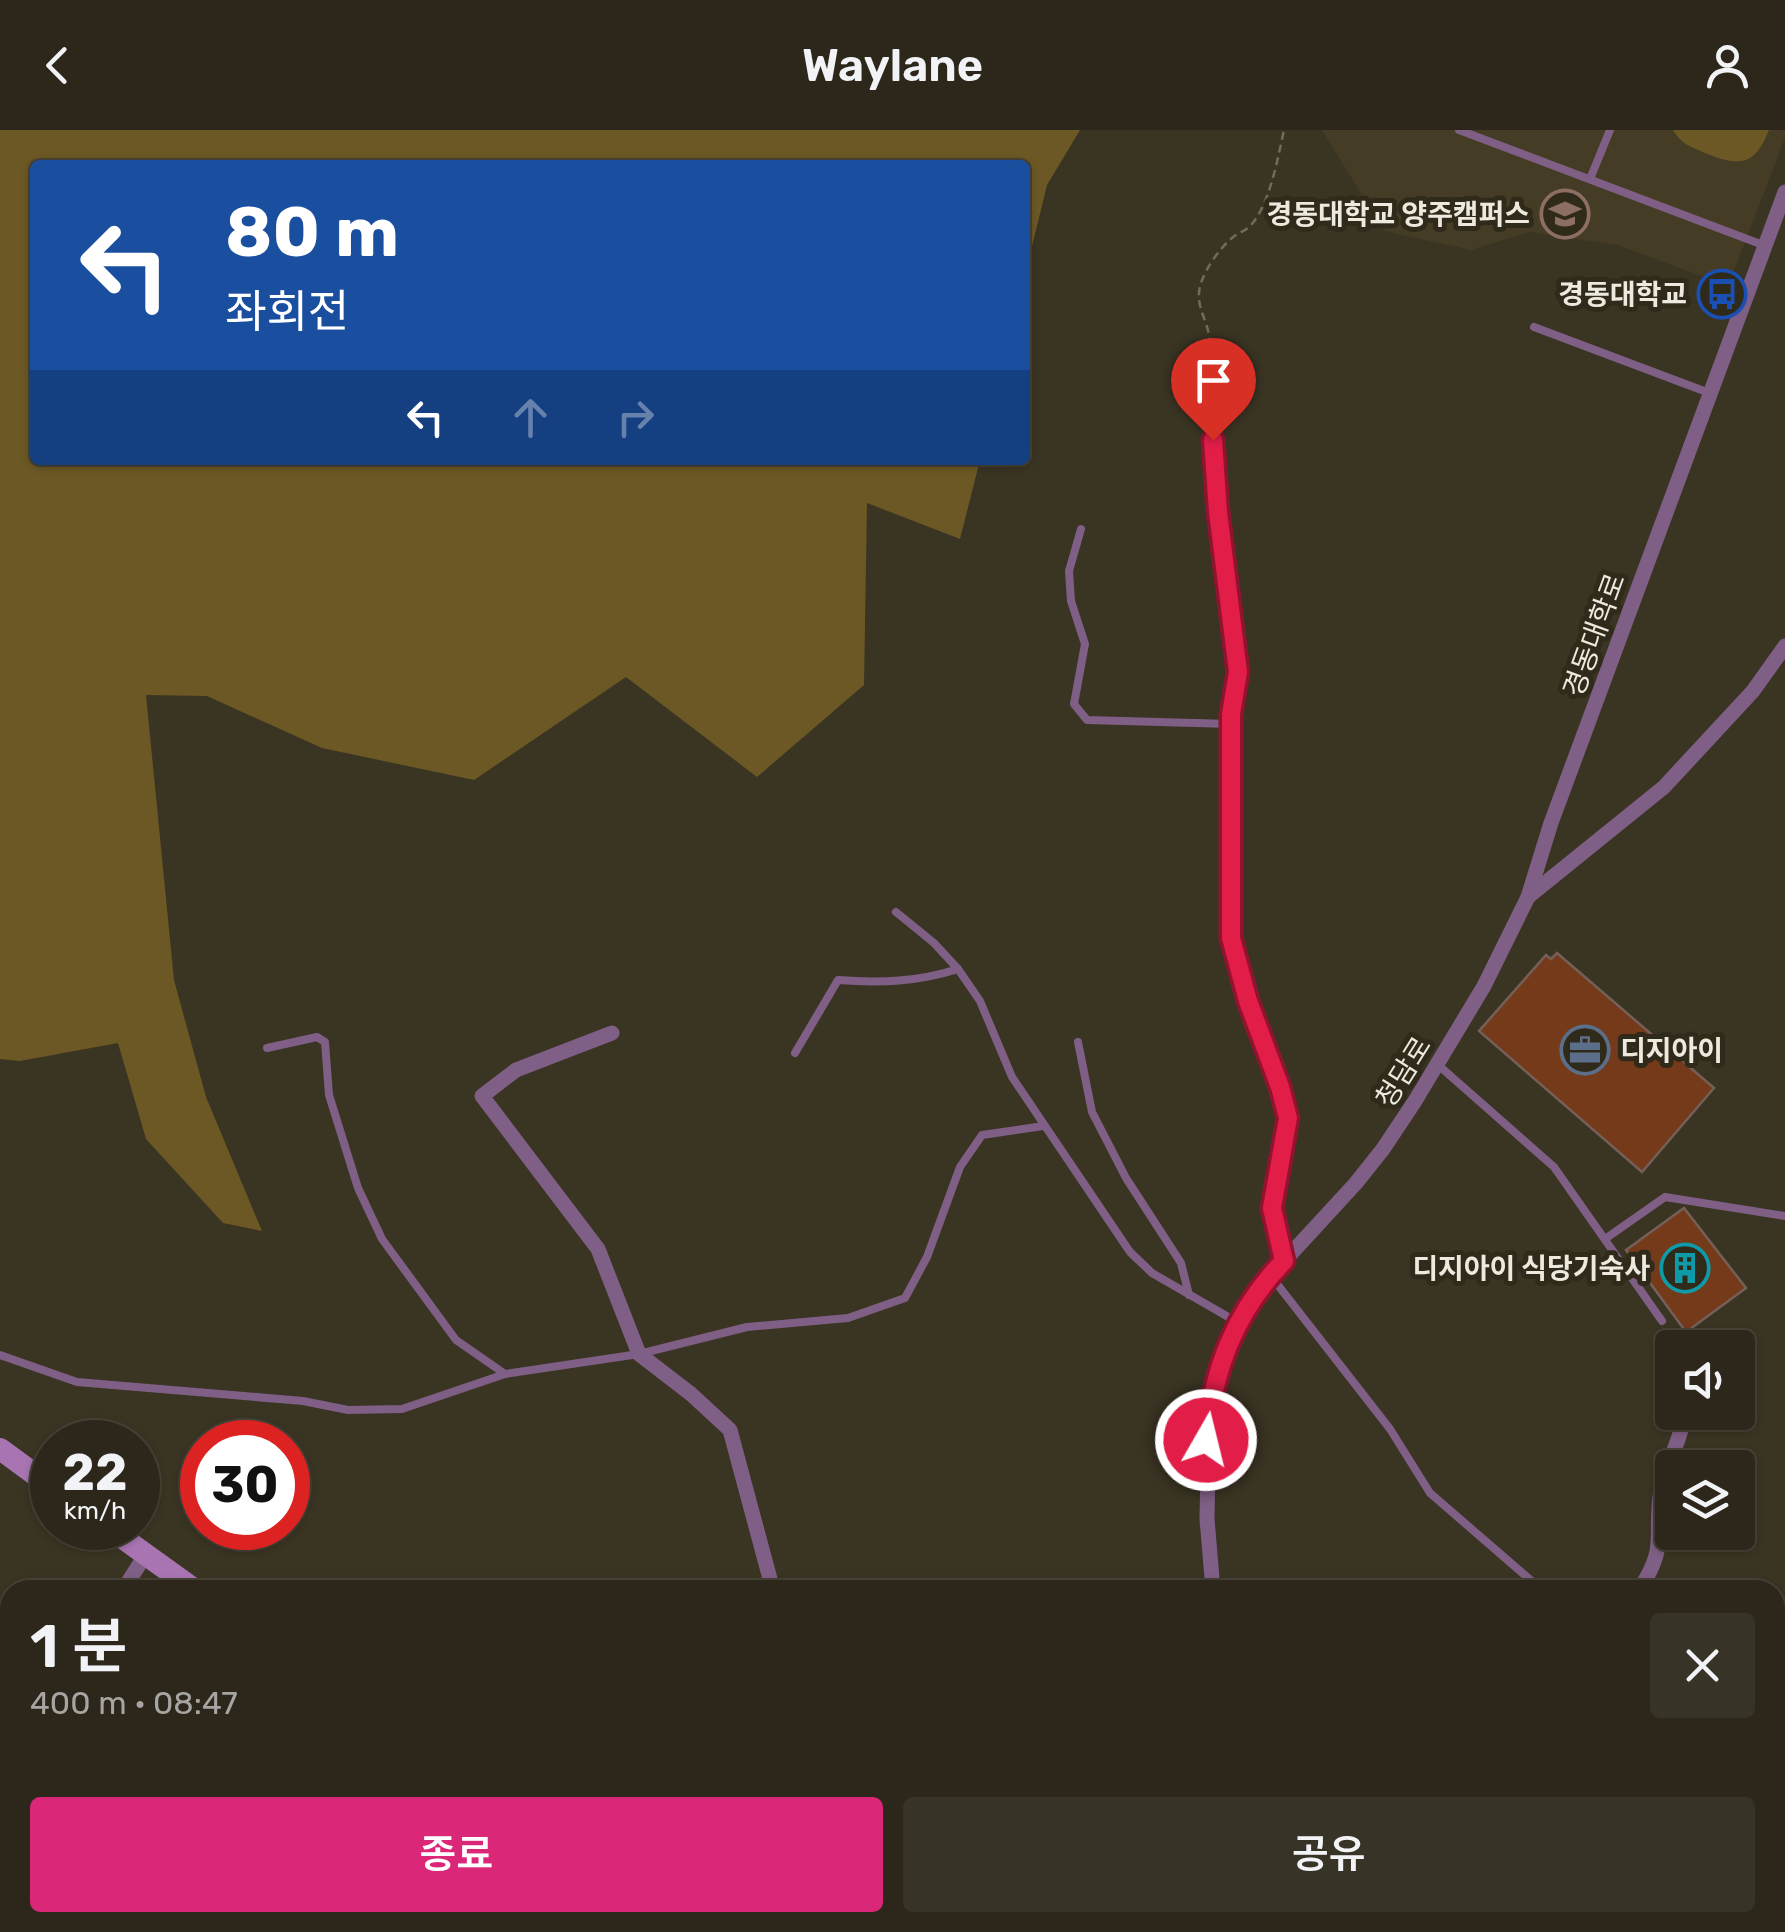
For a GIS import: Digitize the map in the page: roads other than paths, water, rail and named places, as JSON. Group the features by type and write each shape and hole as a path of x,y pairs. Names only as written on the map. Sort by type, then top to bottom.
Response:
{"main road":[{"path":"0,1449 30,1471"},
{"path":"140,1550 181,1580"}],"street":[{"name":"경동대학로","path":"1528,897 1551,824 1784,196"},
{"path":"1202,374 1213,440 1238,672 1231,724 1231,938 1288,1118 1272,1208 1284,1261"},
{"name":"청담로","path":"1212,1580 1207,1519 1209,1411 1218,1372 1237,1322 1270,1275 1356,1183 1416,1101 1484,986 1528,897 1664,787 1753,691 1785,646"},
{"path":"612,1033 516,1070 482,1096 598,1248 638,1354 730,1430 770,1580"},
{"path":"1646,1580 1656,1565 1661,1489 1683,1430"},
{"path":"129,1580 146,1554"}],"lane":[{"path":"1459,130 1764,246"},
{"path":"1590,179 1610,130"},
{"path":"1534,328 1712,394"},
{"path":"1081,528 1069,572 1070,601 1085,644 1074,704 1088,720 1231,724"},
{"path":"896,912 958,969 980,1001 1012,1077 1130,1252 1152,1273 1237,1322"},
{"path":"795,1053 838,980 878,983 927,979 958,969"},
{"path":"267,1048 317,1037 325,1042 329,1095 358,1188 382,1239 456,1340 504,1374"},
{"path":"1078,1042 1092,1112 1126,1178 1181,1263 1189,1294"},
{"path":"1437,1064 1543,1156 1662,1321"},
{"path":"0,1355 78,1382 303,1402 348,1410 402,1409 504,1374 638,1354 746,1328 848,1318 905,1298 926,1257 960,1167 982,1135 1043,1126"},
{"path":"1605,1239 1670,1196 1785,1216"},
{"path":"1270,1275 1390,1429 1430,1493 1530,1580"}],"place":[{"name":"경동대학교 양주캠퍼스","path":"1565,214"},
{"name":"경동대학교","path":"1722,294"},
{"name":"디지아이","path":"1585,1050"},
{"name":"디지아이 식당기숙사","path":"1685,1268"}]}
